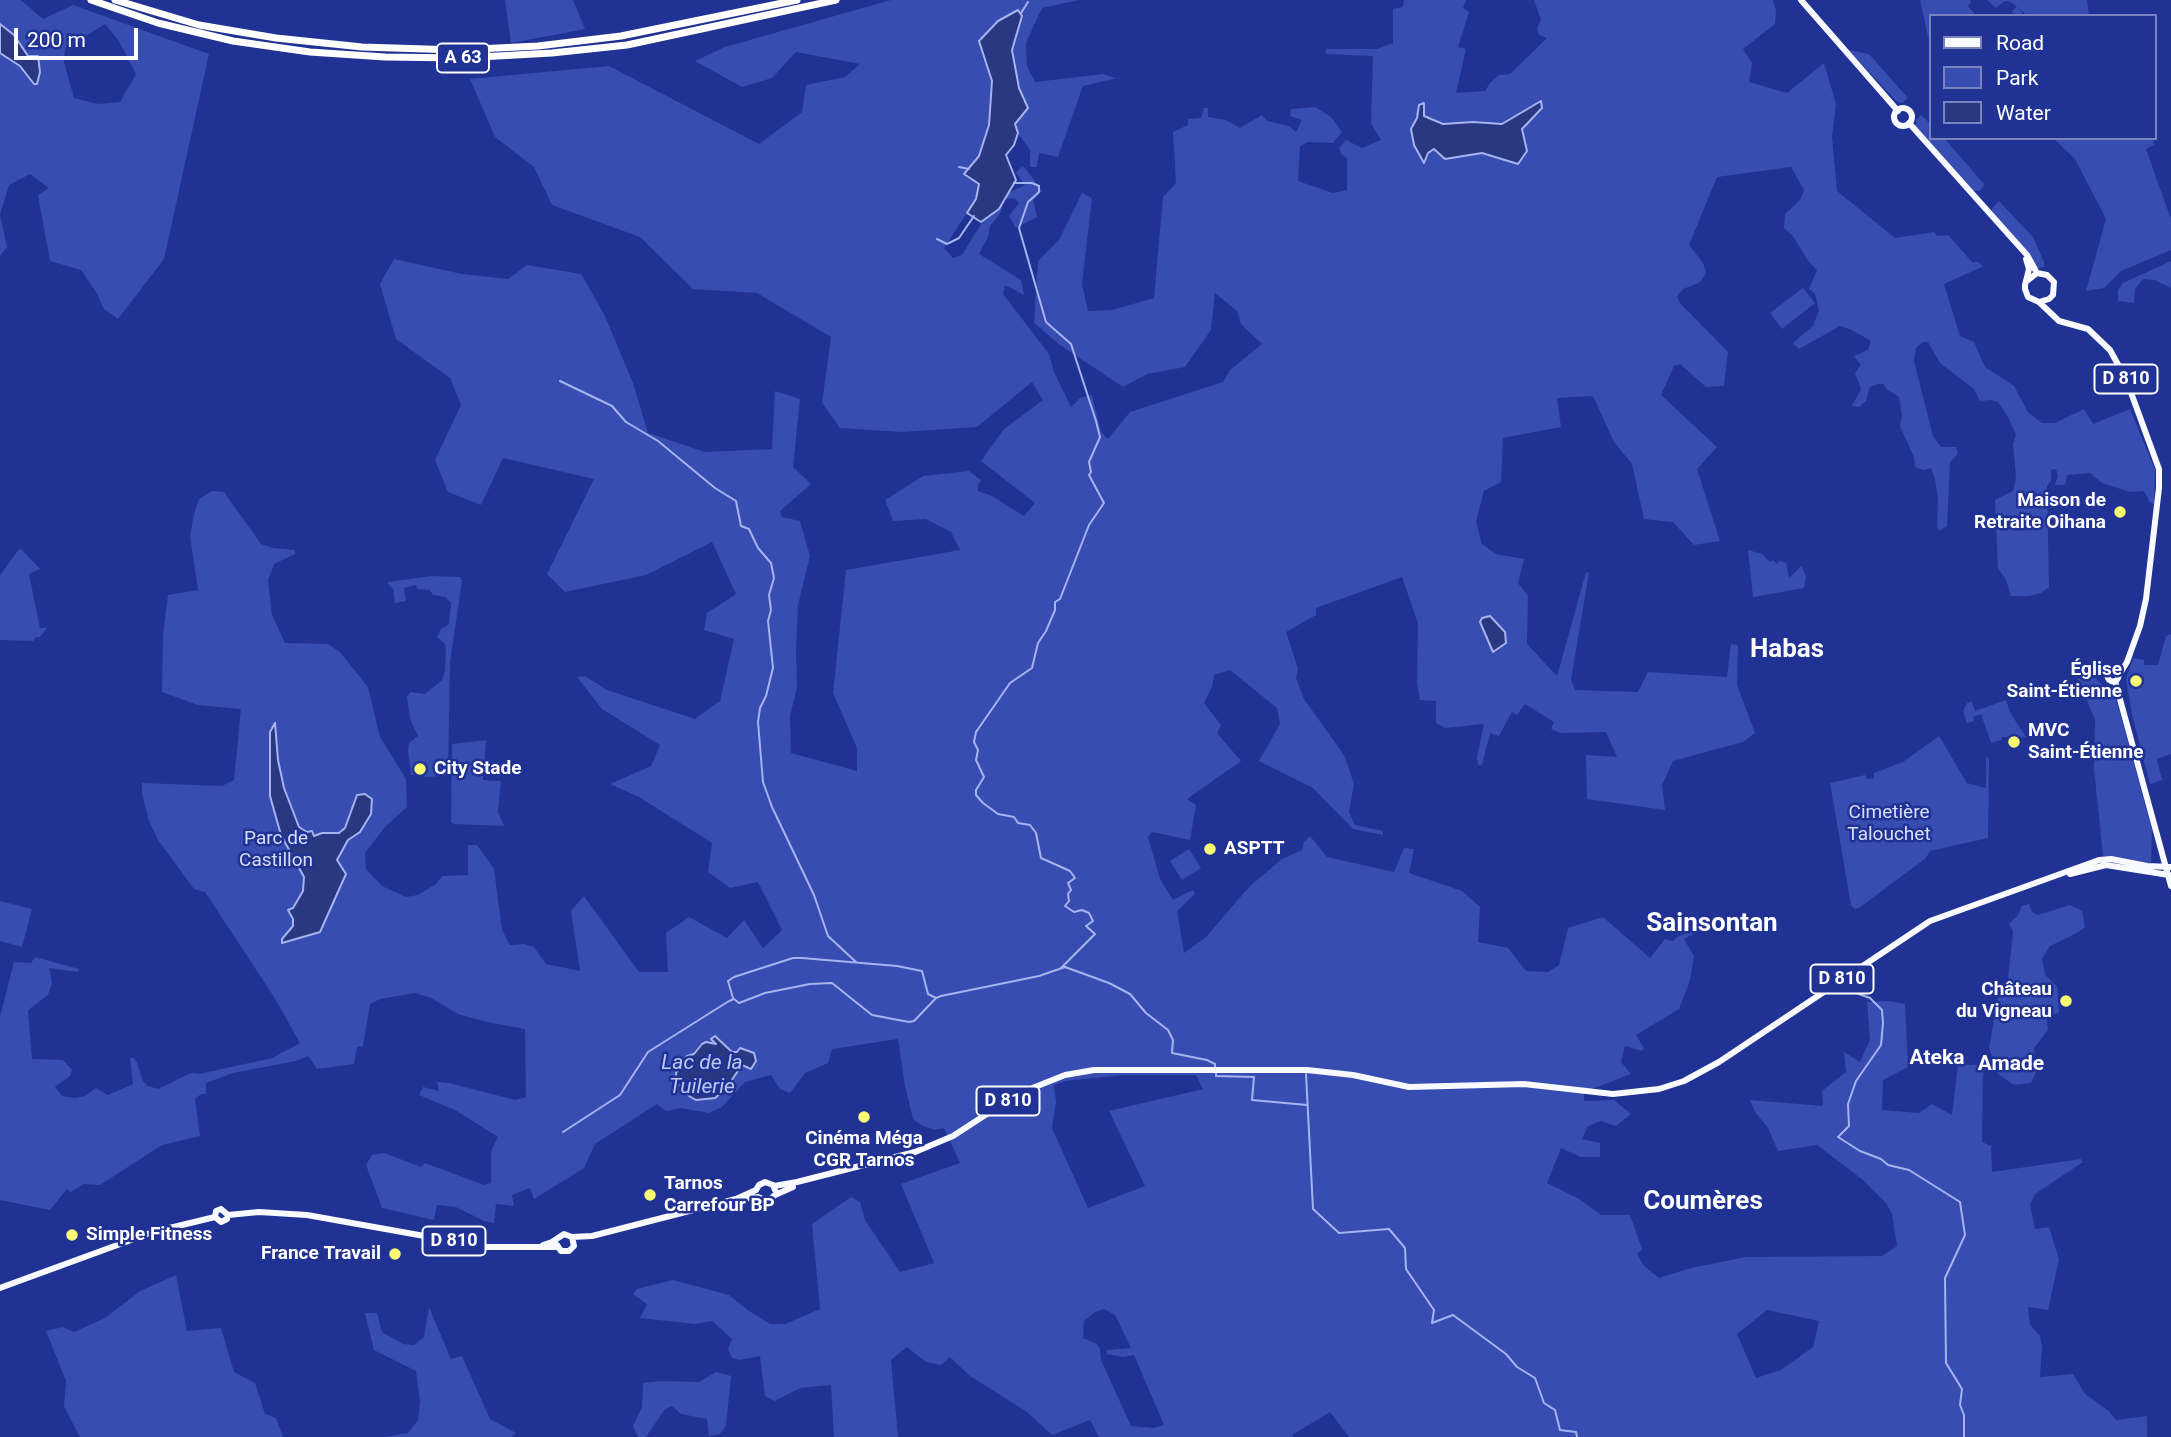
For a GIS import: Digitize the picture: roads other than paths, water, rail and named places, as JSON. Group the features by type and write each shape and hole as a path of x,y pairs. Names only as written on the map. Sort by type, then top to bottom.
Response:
{"highway":[{"name":"A 63","path":"91,0 158,23 233,41 310,52 461,58 552,53 627,45 836,0"},
{"name":"A 63","path":"115,0 199,25 276,38 350,46 457,50 538,46 621,36 702,22 797,0"}],"main road":[{"path":"1801,0 1898,111"},
{"path":"1906,108 1913,118 1904,126 1900,125 1894,118 1898,111 1906,108"},
{"path":"1909,123 2028,255 2037,273"},
{"path":"2015,243 2028,263 2026,293 2032,300 2039,302 2049,299 2054,292 2054,282 2047,275 2037,273 2027,281"},
{"path":"2049,299 2053,317"},
{"name":"D 810","path":"2039,302 2053,317 2088,330 2109,350 2126,379 2159,470 2146,599 2140,626 2117,676 2161,850 2169,870"},
{"name":"D 810","path":"774,1186 915,1152 953,1136 1035,1087 1065,1075 1094,1070 1307,1070 1353,1074 1409,1087 1524,1084 1613,1094 1643,1093 1668,1087 1719,1062 1921,926 2104,859 2169,870"},
{"path":"2169,870 2171,886"},
{"name":"D 810","path":"775,1195 811,1179"},
{"path":"592,1236 565,1252 557,1244 564,1234 572,1237 592,1236 757,1194 768,1201 775,1195 774,1186 763,1183 757,1194"},
{"name":"D 810","path":"0,1288 153,1232 215,1217 223,1222 228,1215 259,1212 307,1215 486,1247 557,1244"},
{"path":"572,1237 574,1246"}],"water":[{"path":"1018,10 1022,16 1012,50 1019,88 1028,108 1015,124 1018,133 1014,145 1006,155 1016,180 999,209 981,222 967,213 976,199 979,184 964,174 979,156 989,125 992,81 979,41 998,21"},
{"path":"0,24 14,35 28,56 38,56 40,72 37,84 34,84 20,66 0,53"},
{"path":"1541,101 1542,108 1522,129 1527,151 1518,164 1482,153 1445,159 1434,149 1428,153 1424,163 1414,145 1411,129 1417,118 1419,105 1424,103 1424,116 1443,124 1502,124"},
{"path":"1490,616 1505,632 1506,643 1493,652 1480,622 1482,618"},
{"path":"275,723 278,760 284,788 299,827 307,832 312,831 314,836 339,833 345,828 357,795 365,794 372,799 371,814 360,832 348,840 337,860 346,874 320,932 282,943 282,939 293,926 288,910 293,908 303,891 304,877 281,835 270,796 270,732"},
{"name":"Lac de la Tuilerie","path":"715,1036 732,1052 737,1052 740,1048 754,1053 756,1061 751,1069 742,1065 715,1098 696,1100 677,1083 676,1073 687,1056 694,1054 702,1044 716,1044 711,1039"}],"waterway":[{"path":"1021,13 1028,2"},
{"path":"959,167 969,169"},
{"path":"1014,183 1032,183 1039,186 1039,192 1028,202 1019,228 1046,322 1071,344 1096,421 1100,437 1089,462 1089,475 1104,503 1089,525 1060,599 1055,602 1055,610 1038,643 1032,668 1010,683 976,732 976,760 984,777 976,795 998,814 1014,817 1018,823 1030,825 1036,833 1041,858 1070,871 1075,878 1068,883 1071,890 1065,906 1074,912 1082,910 1089,913 1093,921 1086,926 1095,934 1061,968"},
{"path":"937,239 947,244 959,238 974,216"},
{"path":"560,381 612,406 626,422 658,441 715,488 736,501 741,526 749,529 758,548 771,563 774,578 769,595 771,610 768,621 773,668 758,722 763,782 814,895 828,936 856,962"},
{"path":"733,998 728,981 793,958 897,966 922,971 928,994 936,998"},
{"path":"563,1132 620,1095 648,1052 729,1001 734,999 739,1003 765,993 810,984 832,983 872,1015 909,1022 914,1021 941,996 1039,976 1065,967 1109,983 1130,994 1146,1013 1168,1030 1173,1040 1172,1053 1207,1060 1215,1064 1215,1068"},
{"path":"1846,982 1856,993 1870,998 1882,1010 1883,1023 1881,1045 1856,1081 1848,1104 1849,1126 1838,1137 1888,1165 1909,1170 1960,1202 1965,1235 1945,1278 1946,1363 1962,1389 1960,1405 1964,1415 1964,1437"},
{"path":"1216,1073 1216,1076 1254,1077 1252,1100 1307,1105"},
{"path":"1306,1074 1313,1209 1339,1233 1389,1229 1405,1248 1406,1269 1434,1310 1432,1323 1453,1315 1506,1354 1517,1367 1535,1378 1544,1403 1555,1410 1560,1430 1576,1432 1577,1437"}],"place":[{"name":"Maison de Retraite Oihana","path":"2120,512"},
{"name":"Église Saint-Étienne","path":"2136,681"},
{"name":"MVC Saint-Étienne","path":"2014,742"},
{"name":"City Stade","path":"420,769"},
{"name":"ASPTT","path":"1210,849"},
{"name":"Château du Vigneau","path":"2066,1001"},
{"name":"Cinéma Méga CGR Tarnos","path":"864,1117"},
{"name":"Tarnos Carrefour BP","path":"650,1195"},
{"name":"Simple Fitness","path":"72,1235"},
{"name":"France Travail","path":"395,1254"}],"district":[{"name":"Habas","path":"1787,650"},
{"name":"Sainsontan","path":"1712,924"},
{"name":"Ateka","path":"1937,1059"},
{"name":"Amade","path":"2011,1065"},
{"name":"Coumères","path":"1703,1202"}],"park label":[{"name":"Cimetière Talouchet","path":"1889,824"},
{"name":"Parc de Castillon","path":"276,850"}]}
